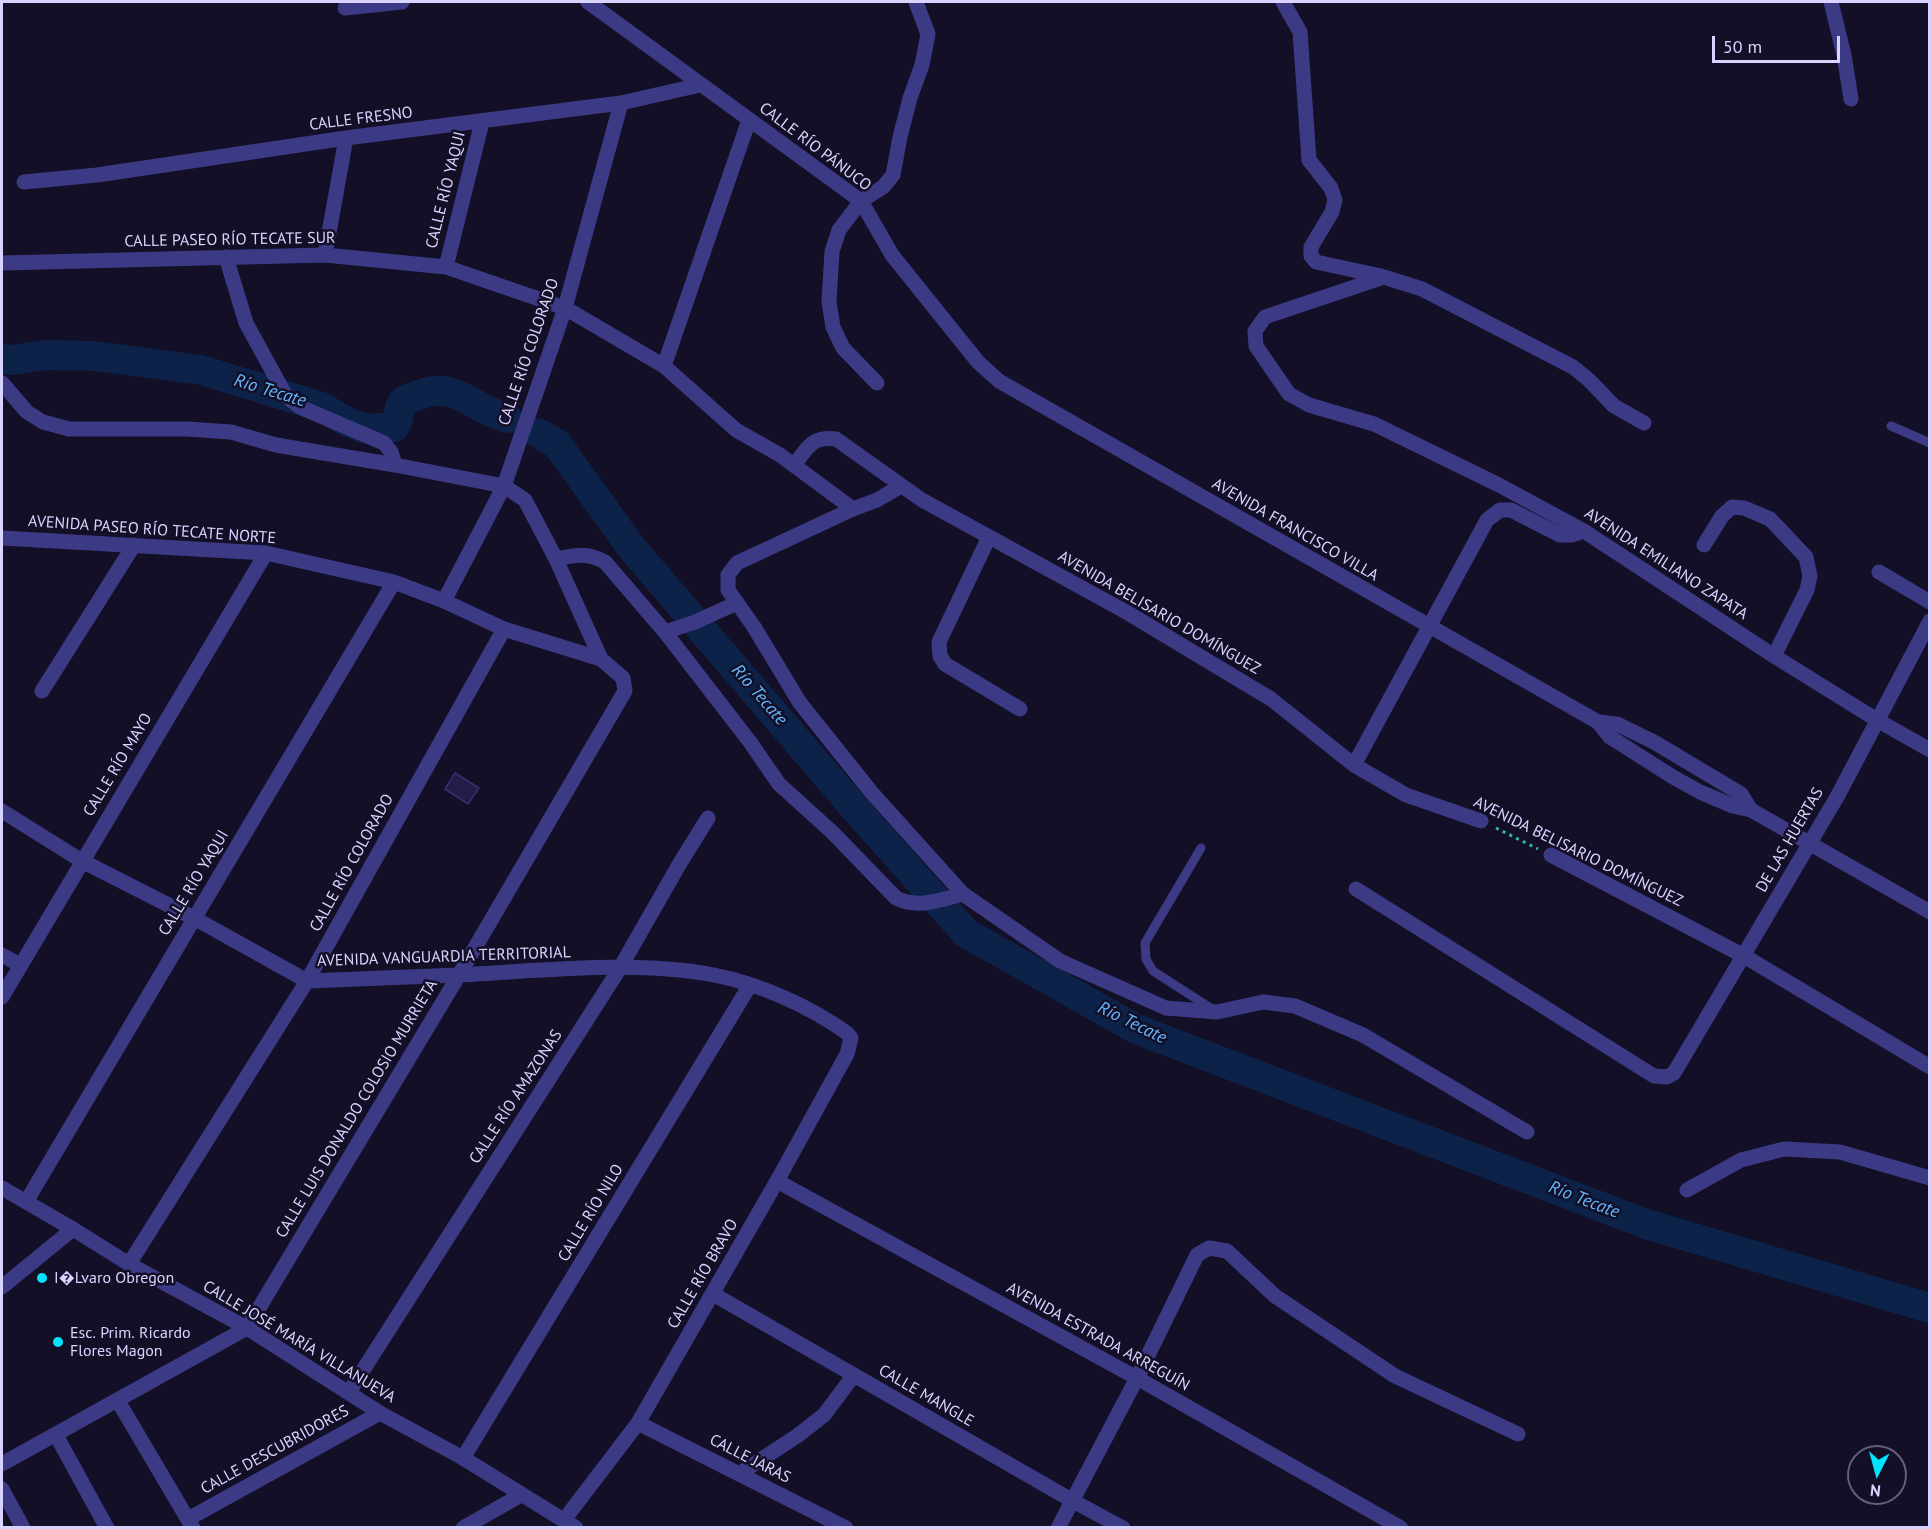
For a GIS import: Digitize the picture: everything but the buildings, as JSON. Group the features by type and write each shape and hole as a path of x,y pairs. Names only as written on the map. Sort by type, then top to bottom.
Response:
{"street":[{"path":"345,8 402,2"},
{"name":"CALLE RÍO PÁNUCO","path":"588,2 861,201 892,255 978,362"},
{"path":"877,383 843,348 833,327 829,302 832,252 839,230 861,201 883,187 893,175 910,98 922,65 928,34 916,2"},
{"path":"1283,2 1300,32 1309,160 1331,188 1335,200 1332,212 1311,247 1311,256 1316,262 1384,277 1422,290 1573,367 1614,406 1644,423"},
{"path":"1831,2 1844,55 1851,99"},
{"name":"CALLE FRESNO","path":"24,182 97,175 346,138 621,103 700,85"},
{"name":"CALLE RÍO COLORADO","path":"444,601 504,486 565,308 621,103"},
{"path":"664,366 749,120"},
{"name":"CALLE RÍO YAQUI","path":"446,267 482,122"},
{"path":"325,255 346,138"},
{"name":"CALLE PASEO RÍO TECATE SUR","path":"2,263 325,255 446,267 565,308 664,366 736,430 794,465 853,509"},
{"path":"226,257 246,323 286,396 300,407 384,443 391,452 395,465"},
{"name":"AVENIDA EMILIANO ZAPATA","path":"1384,277 1265,317 1255,331 1256,346 1289,394 1309,405 1374,424 1499,485 1584,531 1774,656 1929,750"},
{"name":"AVENIDA FRANCISCO VILLA","path":"978,362 999,381 1429,627 1598,722 1617,724 1654,742 1741,794 1751,810 1929,912"},
{"path":"2,383 27,412 43,422 69,429 187,429 231,432 276,445 504,486 525,500 556,559 601,658"},
{"name":"AVENIDA BELISARIO DOMÍNGUEZ","path":"794,465 814,440 824,437 836,439 921,500 1128,613 1271,699 1354,765 1406,795 1481,821"},
{"path":"901,486 877,500 737,563 728,575 728,590 800,703 872,793 963,894 1060,961 1166,1008 1217,1012 1263,1002 1295,1006 1363,1035 1527,1132"},
{"path":"1704,545 1722,516 1732,507 1744,508 1770,519 1806,557 1810,576 1807,590 1774,656"},
{"path":"1354,765 1487,520 1500,510 1511,510 1560,535 1572,535 1584,531"},
{"path":"989,537 939,642 940,656 945,664 1020,709"},
{"name":"AVENIDA PASEO RÍO TECATE NORTE","path":"2,538 266,553 394,582 444,601 504,629 601,658 623,678 624,691"},
{"path":"42,691 134,545"},
{"name":"CALLE RÍO MAYO","path":"2,997 266,553"},
{"path":"556,559 582,554 594,556 605,562 665,632 780,784 832,832 896,898 908,904 922,904 963,894"},
{"path":"1879,572 1929,602"},
{"name":"CALLE RÍO YAQUI","path":"26,1202 394,582"},
{"path":"665,632 695,622 737,603"},
{"name":"DE LAS HUERTAS","path":"1356,889 1654,1076 1667,1077 1674,1073 1809,844 1929,621"},
{"name":"CALLE RÍO COLORADO","path":"129,1263 307,981 504,629"},
{"name":"CALLE LUIS DONALDO COLOSIO MURRIETA","path":"247,1328 459,975 624,691"},
{"name":"AVENIDA VANGUARDIA TERRITORIAL","path":"2,812 82,861 194,918 307,981 620,968 715,975 783,997 847,1033"},
{"name":"CALLE RÍO AMAZONAS","path":"349,1392 620,968 708,819"},
{"name":"AVENIDA BELISARIO DOMÍNGUEZ","path":"1551,855 1744,956 1929,1068"},
{"path":"2,955 20,965"},
{"name":"CALLE RÍO NILO","path":"463,1458 750,985"},
{"name":"CALLE RÍO BRAVO","path":"570,1524 638,1423 777,1181 847,1054 850,1038 847,1033"},
{"path":"1687,1190 1741,1161 1784,1149 1840,1152 1929,1178"},
{"name":"AVENIDA ESTRADA ARREGUÍN","path":"777,1181 1137,1378 1401,1527"},
{"name":"CALLE JOSÉ MARÍA VILLANUEVA","path":"2,1188 129,1263 247,1328 380,1413 463,1458 570,1524"},
{"path":"2,1287 73,1229"},
{"path":"1058,1527 1137,1378 1197,1256 1209,1248 1227,1251 1275,1296 1395,1376 1518,1434"},
{"name":"CALLE MANGLE","path":"713,1294 1073,1501 1123,1527"},
{"path":"2,1464 247,1328"},
{"path":"740,1474 824,1415 854,1375"},
{"path":"118,1401 190,1523"},
{"name":"CALLE DESCUBRIDORES","path":"190,1523 380,1413"},
{"name":"CALLE JARAS","path":"638,1423 846,1527"},
{"path":"56,1435 107,1527"},
{"path":"2,1489 23,1527"},
{"path":"463,1527 521,1495"}],"lane":[{"path":"1892,426 1929,443"},
{"path":"1201,848 1145,944 1146,959 1153,971 1217,1012"}],"path":[{"name":"AVENIDA BELISARIO DOMÍNGUEZ","path":"1481,821 1551,855"}],"waterway":[{"name":"Río Tecate","path":"2,359 13,360 44,355 94,356 201,370 322,407 347,422 366,429 394,427 403,402 434,391 450,392 507,418"},
{"name":"Río Tecate","path":"538,433 557,444 631,547 859,813 966,933 1136,1029 1646,1224 1930,1308"}],"place":[{"name":"I�Lvaro Obregon","path":"42,1278"},
{"name":"Esc. Prim. Ricardo Flores Magon","path":"58,1342"}]}
